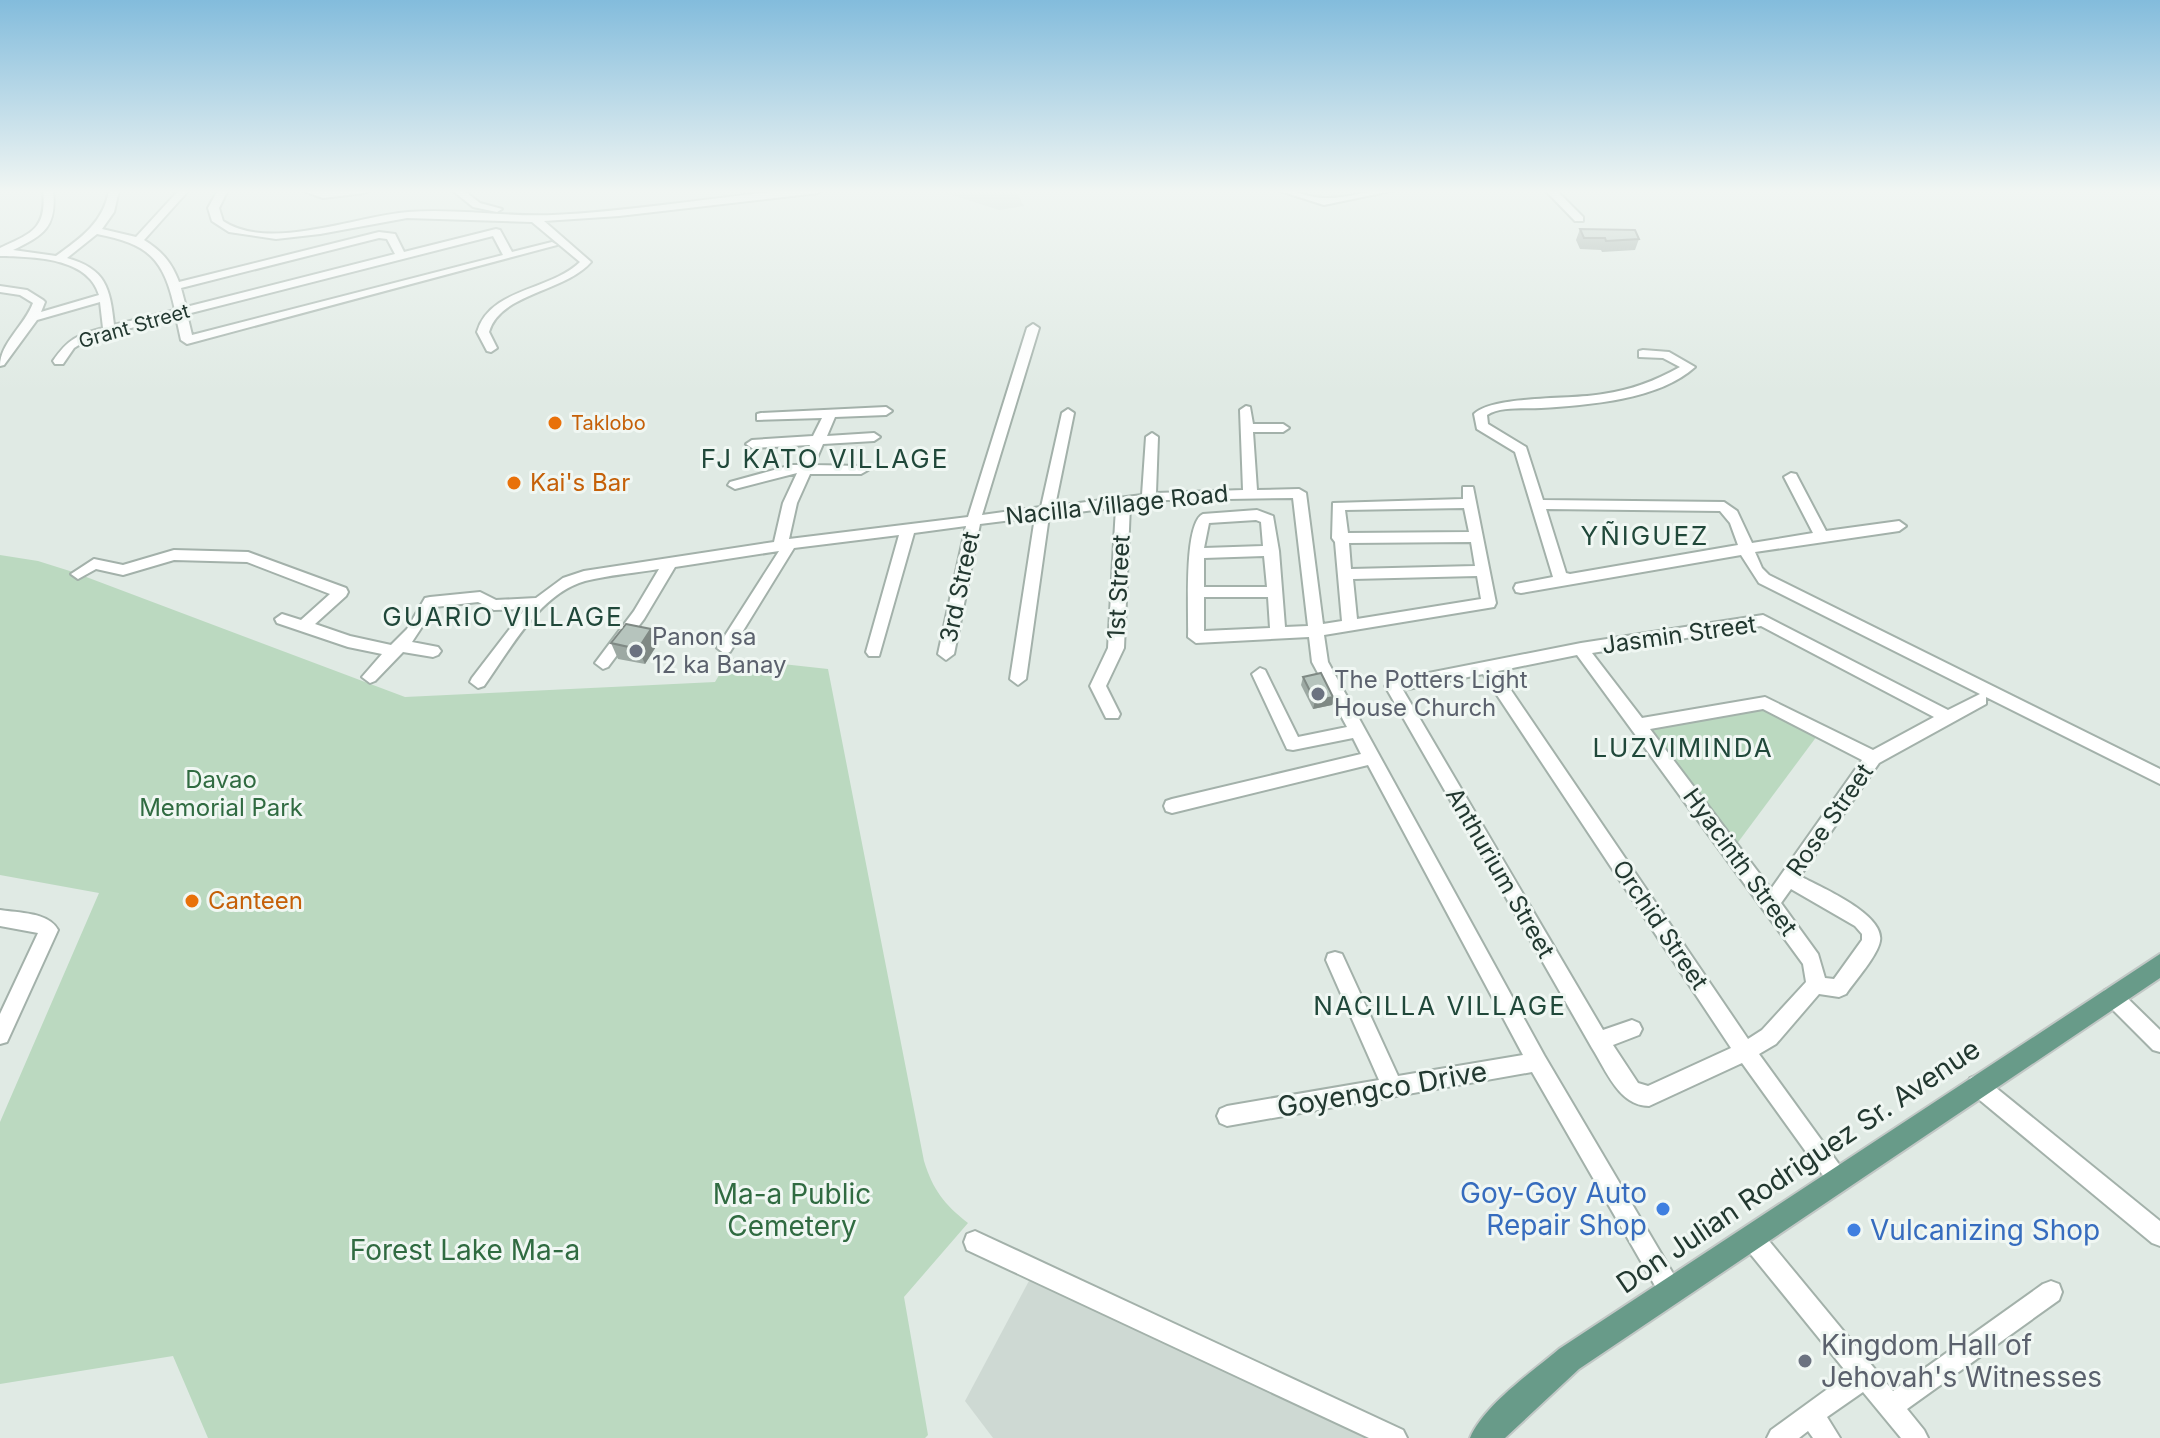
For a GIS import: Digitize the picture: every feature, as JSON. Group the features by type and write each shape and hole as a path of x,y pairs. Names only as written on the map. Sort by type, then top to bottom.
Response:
{"main road":[{"name":"Don Julian Rodriguez Sr. Avenue","path":"1485,1438 1516,1405 1569,1359 2160,965"}],"street":[{"path":"33,257 57,260 84,268 95,275 104,297 109,330"},
{"path":"57,260 60,257"},
{"path":"163,257 176,286 187,340 505,257"},
{"path":"176,286 291,257"},
{"name":"Grant Street","path":"59,361 74,342 109,330 397,257"},
{"path":"491,348 485,341 483,328 491,313 576,274 586,262 580,257"},
{"path":"0,289 23,292 36,298 38,308 0,362"},
{"path":"33,318 104,297"},
{"name":"3rd Street","path":"946,654 974,520 1033,328"},
{"path":"1570,579 1556,572 1539,504 1521,450 1482,426 1480,414 1489,408 1502,406 1606,400 1677,375 1689,367 1665,355 1643,354"},
{"path":"1246,410 1250,493"},
{"path":"761,417 886,411"},
{"path":"1018,679 1045,512 1068,413"},
{"path":"725,648 785,545 784,521 830,414"},
{"path":"1247,428 1283,428"},
{"path":"752,444 874,437"},
{"path":"1149,498 1152,437"},
{"path":"735,485 781,471 861,470"},
{"path":"1791,477 1822,536"},
{"name":"Nacilla Village Road","path":"478,682 539,603 559,585 575,578 671,561 1123,501 1299,493 1320,662 1537,1062 1670,1290"},
{"path":"1278,633 1269,522 1257,515 1203,519 1199,526 1197,553 1196,637 1278,633 1314,631 1350,626 1489,603 1470,496 1338,506 1350,626"},
{"name":"1st Street","path":"1112,714 1098,686 1116,648 1123,501"},
{"path":"1539,504 1719,506 1735,518 1749,563 1764,579 2160,777"},
{"path":"1521,588 1822,536 1899,526"},
{"path":"874,652 908,529"},
{"path":"1339,538 1477,537"},
{"path":"1197,553 1272,551"},
{"path":"78,574 94,564 123,570 183,554 257,559 341,592 304,626"},
{"path":"603,663 639,615 671,561"},
{"path":"1344,574 1483,571"},
{"path":"1196,592 1275,592"},
{"path":"370,677 412,633 430,602 480,597 494,605 539,603"},
{"path":"282,619 348,641 395,649 433,651"},
{"name":"Jasmin Street","path":"1393,686 1581,649 1763,620 1946,716"},
{"name":"Hyacinth Street","path":"1581,649 1811,960 1816,973 1815,985"},
{"name":"Orchid Street","path":"1486,666 1745,1052 1839,1181"},
{"path":"1260,674 1293,744 1356,731"},
{"name":"Anthurium Street","path":"1393,686 1599,1041 1631,1090 1639,1096 1649,1096 1745,1052"},
{"name":"Rose Street","path":"1771,903 1873,758 1980,700"},
{"path":"1639,725 1765,703 1873,758"},
{"path":"1172,806 1371,758"},
{"path":"1745,1052 1778,1030 1815,985 1839,988 1871,942 1871,931 1861,920 1788,878"},
{"path":"0,918 44,926 49,930 0,1035"},
{"path":"1335,960 1393,1088"},
{"path":"2112,996 2160,1043"},
{"path":"1599,1041 1632,1029"},
{"name":"Goyengco Drive","path":"1227,1116 1537,1062"},
{"path":"1977,1085 2160,1235"},
{"path":"1752,1238 1916,1438"},
{"path":"975,1242 1395,1438"},
{"path":"1890,1407 2051,1292"},
{"path":"1779,1438 1865,1376"},
{"path":"1811,1415 1828,1438"}],"shaded area":[{"path":"1031,1277 1378,1438 993,1438 965,1401"}],"green space":[{"path":"0,555 38,561 73,572 405,697 715,682 729,658 828,669 924,1161 940,1196 968,1223 904,1297 928,1435 925,1438 208,1438 173,1356 0,1384 0,1122 99,893 0,875"},
{"path":"1757,708 1769,710 1817,736 1736,845 1649,729"}],"building":[{"path":"626,624 651,629 638,649 611,643"},
{"path":"1321,673 1333,697 1315,701 1303,677"}],"place":[{"name":"Taklobo","path":"555,423"},
{"name":"Kai's Bar","path":"514,483"},
{"name":"Panon sa 12 ka Banay","path":"636,651"},
{"name":"The Potters Light House Church","path":"1318,694"},
{"name":"Canteen","path":"192,901"},
{"name":"Goy-Goy Auto Repair Shop","path":"1663,1209"},
{"name":"Vulcanizing Shop","path":"1854,1230"},
{"name":"Kingdom Hall of Jehovah's Witnesses","path":"1805,1361"}],"district":[{"name":"FJ KATO VILLAGE","path":"825,459"},
{"name":"YÑIGUEZ","path":"1645,536"},
{"name":"GUARIO VILLAGE","path":"503,617"},
{"name":"LUZVIMINDA","path":"1683,748"},
{"name":"NACILLA VILLAGE","path":"1440,1006"}],"park label":[{"name":"Davao Memorial Park","path":"221,794"},
{"name":"Ma-a Public Cemetery","path":"792,1210"},
{"name":"Forest Lake Ma-a","path":"465,1250"}]}
